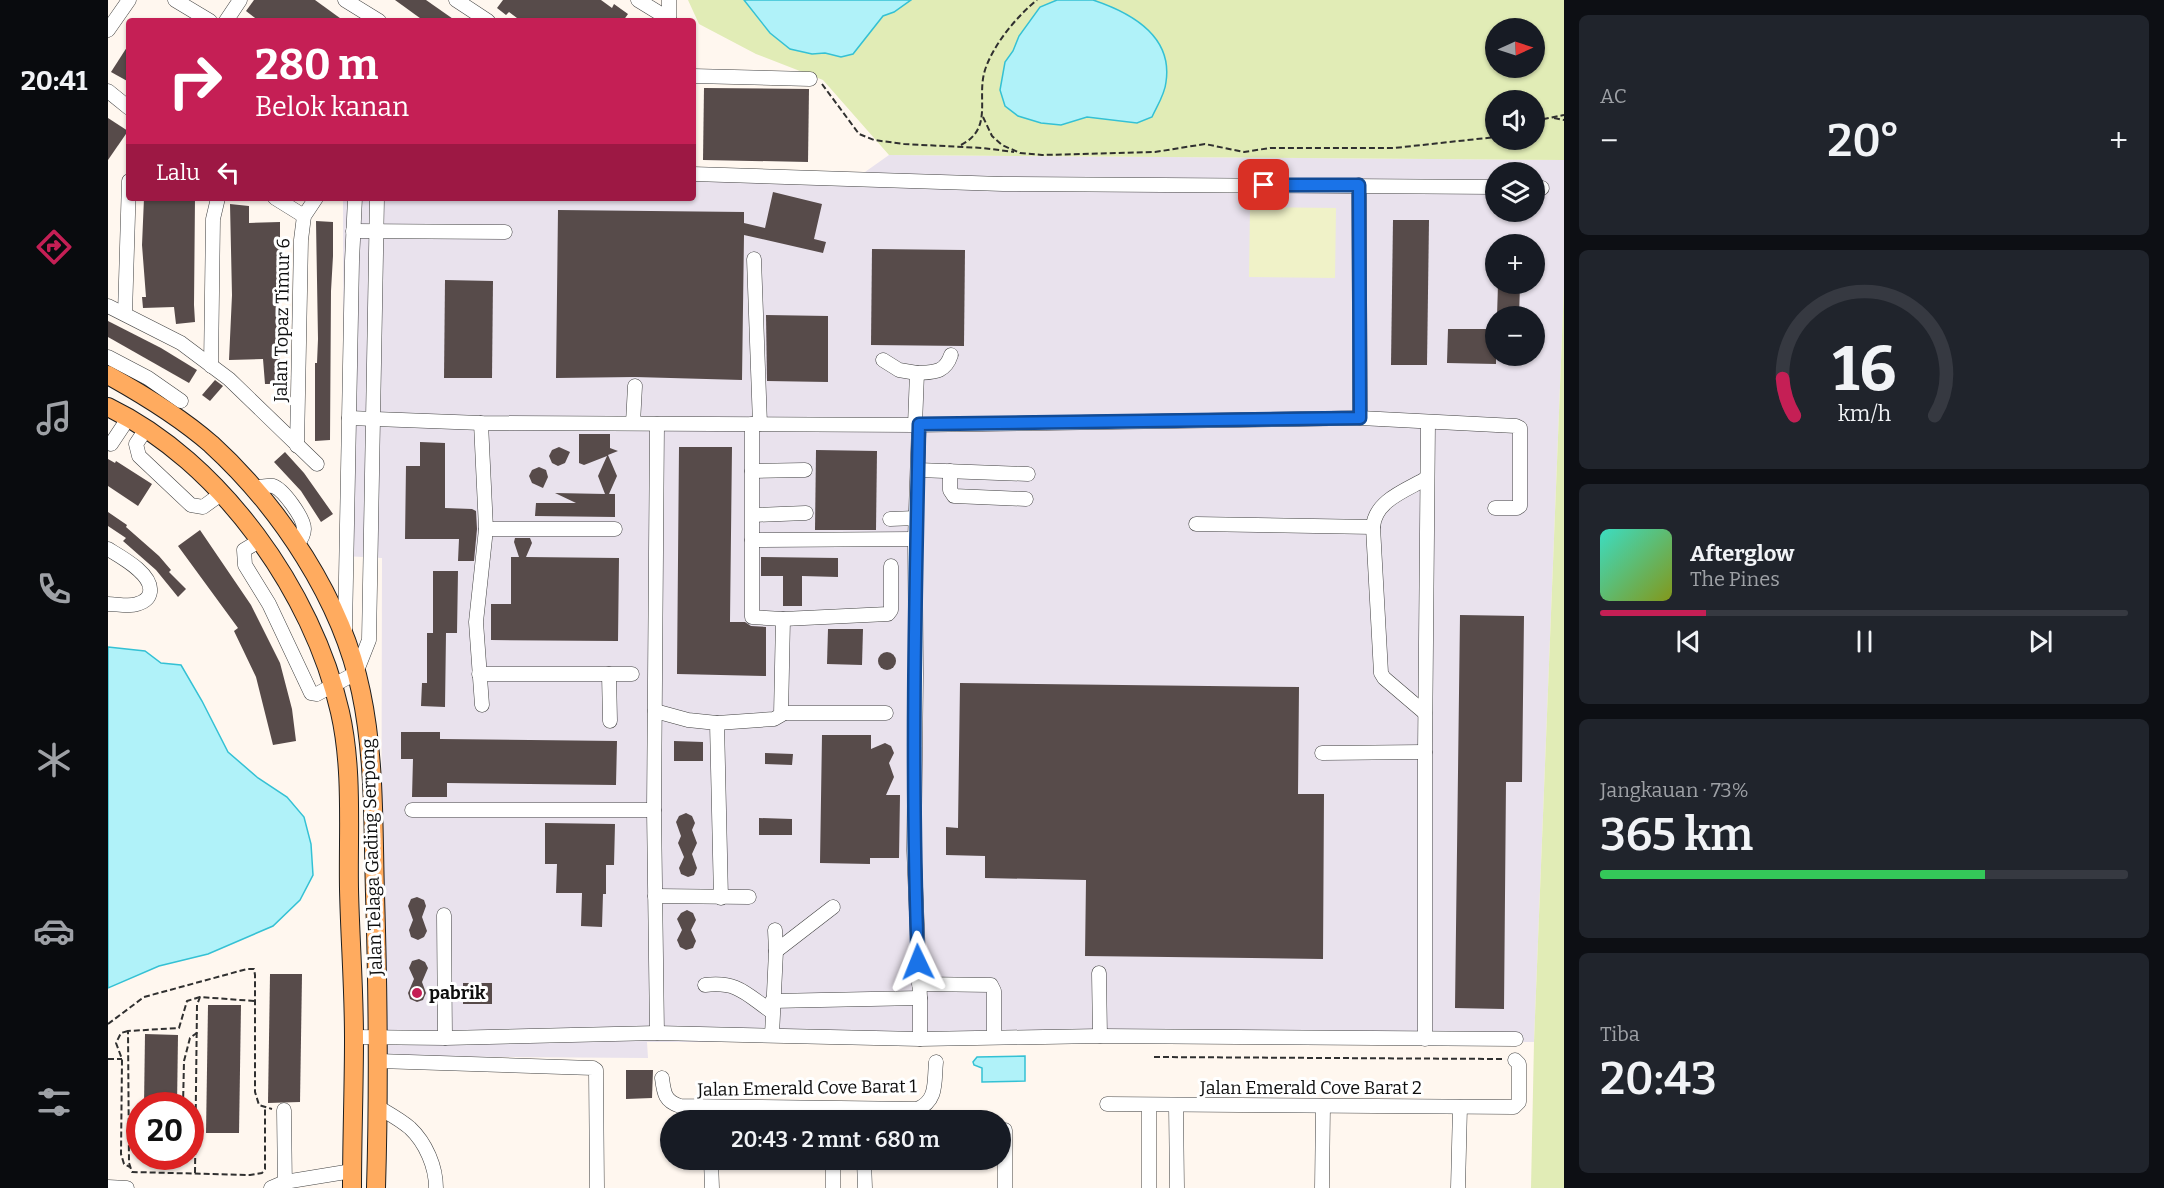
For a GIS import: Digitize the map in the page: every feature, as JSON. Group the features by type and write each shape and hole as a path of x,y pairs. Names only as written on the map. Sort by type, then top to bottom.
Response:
{"main road":[{"name":"Jalan Telaga Gading Serpong","path":"108,375 146,387 173,415 210,444 254,488 282,523 327,596 345,639 356,673 369,750 377,953 376,1188"},
{"name":"Jalan Telaga Gading Serpong","path":"108,407 129,417 177,451 221,494 261,540 300,603 333,686 347,757 354,1037 352,1180"},
{"path":"351,955 377,953"}],"street":[{"path":"108,30 129,0"},
{"path":"175,0 205,18"},
{"path":"228,18 240,0"},
{"path":"345,0 374,18"},
{"path":"456,0 483,18"},
{"path":"638,0 666,18"},
{"path":"669,0 669,18"},
{"path":"696,76 810,79"},
{"path":"108,91 126,106"},
{"path":"696,174 1003,184 1485,187"},
{"path":"1359,185 1360,418"},
{"path":"125,314 128,201"},
{"path":"212,366 213,219 217,201"},
{"path":"279,201 304,216"},
{"name":"Jalan Topaz Timur 6","path":"297,446 301,240 304,216 314,201"},
{"path":"345,639 355,201"},
{"path":"261,540 244,550 245,566 269,604 311,693 317,694 356,673 369,640 377,201"},
{"path":"353,231 505,232"},
{"path":"754,259 756,424 752,471 751,615 753,618 783,619 889,613 891,610 891,566"},
{"path":"108,306 181,343 212,366 274,421 316,464"},
{"path":"883,360 899,370 917,374 942,369 948,364 951,355"},
{"path":"108,357 146,387 181,401"},
{"path":"917,374 914,850 920,1039"},
{"path":"633,423 635,386"},
{"path":"112,445 129,417"},
{"path":"349,418 481,423 917,425 1360,418 1520,427 1520,506 1495,508"},
{"path":"1425,1039 1428,422"},
{"path":"481,423 486,529 476,622 482,705"},
{"path":"657,424 654,810 657,1033"},
{"path":"146,429 136,444 139,456 191,505 203,507 221,494"},
{"path":"752,471 805,470"},
{"path":"918,470 1028,474"},
{"path":"950,471 950,490 954,496 1026,500"},
{"path":"1425,713 1386,680 1382,673 1373,527 1374,519 1382,505 1427,478"},
{"path":"753,515 806,513"},
{"path":"890,519 916,518"},
{"path":"1196,524 1373,527"},
{"path":"486,529 615,529"},
{"path":"752,540 915,539"},
{"path":"108,549 132,564 151,586 150,595 146,600 135,605 108,604"},
{"path":"655,711 688,720 717,723 779,717 782,712 783,619"},
{"path":"480,674 632,674"},
{"path":"609,674 610,721"},
{"path":"782,712 886,713"},
{"path":"717,723 721,898"},
{"path":"1322,753 1425,752"},
{"path":"412,810 654,810"},
{"path":"655,896 748,897"},
{"path":"776,951 833,907"},
{"path":"444,915 445,1038"},
{"path":"771,1035 775,930"},
{"path":"1099,973 1100,1036"},
{"path":"705,986 722,983 733,985 772,1007 991,985 994,991 994,1037"},
{"path":"354,1037 445,1038 657,1033 920,1039 1100,1036 1516,1039"},
{"name":"Jalan Emerald Cove Barat 2","path":"1107,1104 1514,1107 1519,1102 1519,1064 1515,1059"},
{"path":"378,1061 590,1066 596,1070 597,1188"},
{"name":"Jalan Emerald Cove Barat 1","path":"906,1110 917,1109 931,1100 936,1062"},
{"name":"Jalan Emerald Cove Barat 1","path":"662,1078 663,1092 670,1103 697,1110"},
{"path":"1149,1105 1149,1188"},
{"path":"1176,1105 1177,1188"},
{"path":"1322,1188 1323,1106"},
{"path":"378,1107 410,1128 420,1141 434,1168 436,1188"},
{"path":"1458,1188 1460,1107"},
{"path":"285,1110 285,1185"},
{"path":"711,1170 712,1188"},
{"path":"833,1170 833,1188"},
{"path":"864,1170 865,1188"},
{"path":"1005,1170 1005,1188"},
{"path":"271,1188 352,1180"},
{"path":"108,1187 127,1188"}],"path":[{"path":"1020,153 1002,145 992,136 983,117 982,88 985,69 1005,33 1037,0"},
{"path":"810,79 822,84 859,134 904,144 1042,155 1155,152 1205,144 1244,152 1270,148 1394,147 1485,138"},
{"path":"1545,119 1564,115"},
{"path":"959,147 977,132 983,117"},
{"path":"1552,118 1564,120"},
{"path":"108,1024 144,997 160,991 254,969 255,1092 259,1105 285,1110"},
{"path":"126,1165 121,1154 122,1059 116,1043 121,1033 128,1030 179,1028 187,1001 200,997 254,1001"},
{"path":"196,1092 197,1005 200,997"},
{"path":"128,1030 129,1092"},
{"path":"183,1092 184,1061 190,1038 198,1032"},
{"path":"1154,1057 1515,1059"},
{"path":"108,1059 122,1059"},
{"path":"121,1090 129,1089"},
{"path":"131,1170 132,1172 195,1174 250,1175 262,1173 265,1169 265,1107"}],"shaded area":[{"path":"889,155 1564,160 1564,286 1534,1042 647,1042 648,1058 381,1056 382,558 344,556 343,201 696,201 696,171 865,172"}],"green space":[{"path":"688,0 1564,0 1564,160 889,155 823,80 756,54 699,24"},
{"path":"1250,207 1336,208 1335,278 1249,277"},
{"path":"1564,286 1564,1188 1531,1188 1534,1042"}],"water":[{"path":"744,0 911,0 894,12 883,16 853,54 841,57 790,49 770,33"},
{"path":"1057,0 1093,0 1108,5 1135,20 1156,39 1163,52 1166,66 1165,86 1152,117 1137,123 1087,117 1061,125 1041,123 1018,116 1005,106 1000,90 1005,62 1013,51 1019,36 1040,7"},
{"path":"108,647 145,651 161,663 181,665 228,752 258,778 287,797 304,817 311,844 313,875 300,900 273,926 208,954 159,966 108,988"},
{"path":"1025,1056 1025,1081 982,1082 982,1068 974,1065 973,1062 977,1057"}],"building":[{"path":"254,0 315,0 340,18 255,18 246,11"},
{"path":"395,0 426,0 452,18 420,18"},
{"path":"503,0 601,0 612,8 614,4 628,14 625,18 517,18 509,12 506,15 497,8"},
{"path":"126,49 126,80 111,72"},
{"path":"704,88 809,89 808,162 703,160"},
{"path":"108,118 126,130 126,134 108,160"},
{"path":"773,192 822,204 814,239 826,242 823,253 744,235 742,380 635,377 556,378 558,210 744,212 744,223 765,228"},
{"path":"144,201 195,201 195,322 176,324 174,307 143,308 142,297 146,297 142,245"},
{"path":"230,204 249,206 249,223 280,222 280,384 265,384 263,359 229,360 232,295"},
{"path":"1393,220 1429,220 1427,365 1391,365"},
{"path":"316,221 333,222 333,256 330,440 315,441 315,363 317,363 318,339"},
{"path":"872,249 965,250 964,346 871,345"},
{"path":"445,280 493,281 492,378 444,378"},
{"path":"1498,294 1520,294 1519,306 1497,306"},
{"path":"766,315 828,316 828,382 767,381"},
{"path":"108,321 161,348 197,370 189,383 108,337"},
{"path":"1448,329 1485,329 1485,364 1447,363"},
{"path":"215,380 223,386 210,401 202,395"},
{"path":"579,434 610,434 610,448 618,451 608,455 617,476 609,494 615,494 615,517 535,516 536,503 576,503 555,493 605,494 598,476 607,456 584,465 579,463"},
{"path":"420,442 445,443 445,508 476,511 474,561 458,561 459,539 405,539 406,466 420,466"},
{"path":"559,447 570,452 565,463 558,466 552,463 549,456 552,450"},
{"path":"679,447 732,447 730,622 745,622 751,626 766,627 766,676 677,674"},
{"path":"816,450 877,451 876,530 815,530"},
{"path":"285,452 304,473 333,514 321,522 301,491 274,462"},
{"path":"108,459 115,463 116,461 152,484 138,506 108,486"},
{"path":"539,467 546,470 548,477 543,488 532,483 529,476 532,470"},
{"path":"108,512 127,525 126,527 159,556 171,570 169,572 186,589 178,597 156,570 123,541 126,538 108,526"},
{"path":"200,530 251,605 280,663 292,709 296,741 273,745 256,677 234,631 238,628 178,546"},
{"path":"515,538 530,538 532,543 526,557 619,558 618,641 491,640 491,604 511,604 511,557 519,557 514,542"},
{"path":"761,557 838,558 838,577 802,576 802,606 783,606 783,576 761,576"},
{"path":"433,571 458,571 457,633 446,633 445,707 421,706 422,683 427,683 427,633 433,633"},
{"path":"1460,615 1524,616 1522,782 1506,782 1504,1009 1455,1008"},
{"path":"828,629 863,629 862,665 827,664"},
{"path":"887,652 893,655 896,661 893,667 887,670 881,667 878,661 881,655"},
{"path":"960,683 1299,687 1298,794 1324,794 1323,959 1085,956 1086,880 985,878 985,856 946,855 946,827 958,828"},
{"path":"401,732 440,732 440,739 617,741 616,785 447,783 447,797 412,797 413,759 401,759"},
{"path":"822,735 871,735 871,749 885,743 891,746 894,753 889,763 894,777 886,795 900,795 899,858 870,858 870,864 820,863"},
{"path":"674,741 703,742 703,761 674,761"},
{"path":"765,753 793,754 792,765 765,764"},
{"path":"686,813 692,816 695,823 692,830 697,843 692,854 697,868 694,875 688,877 681,874 679,868 684,857 678,843 681,836 676,822 679,816"},
{"path":"759,818 792,819 792,835 759,835"},
{"path":"545,823 615,824 614,865 606,865 606,894 603,894 602,927 581,926 582,893 556,893 557,864 545,864"},
{"path":"417,897 424,900 426,906 422,917 427,931 424,937 418,940 411,937 409,930 413,920 408,906 411,899"},
{"path":"687,910 693,913 696,920 691,930 696,941 693,948 686,950 680,947 677,940 682,930 677,919"},
{"path":"419,959 425,962 428,968 422,982 426,993 423,1000 417,1002 410,999 408,993 414,979 409,968 412,961"},
{"path":"270,974 302,974 300,1102 268,1103"},
{"path":"463,983 492,983 492,1004 463,1004"},
{"path":"208,1005 241,1005 239,1133 206,1133"},
{"path":"145,1034 178,1035 177,1092 144,1092"},
{"path":"626,1070 653,1070 652,1098 626,1099"}],"place":[{"name":"pabrik","path":"417,993"}],"route":[{"path":"918,962 914,850 915,539 919,424 1360,418 1359,185 1264,185"}]}
